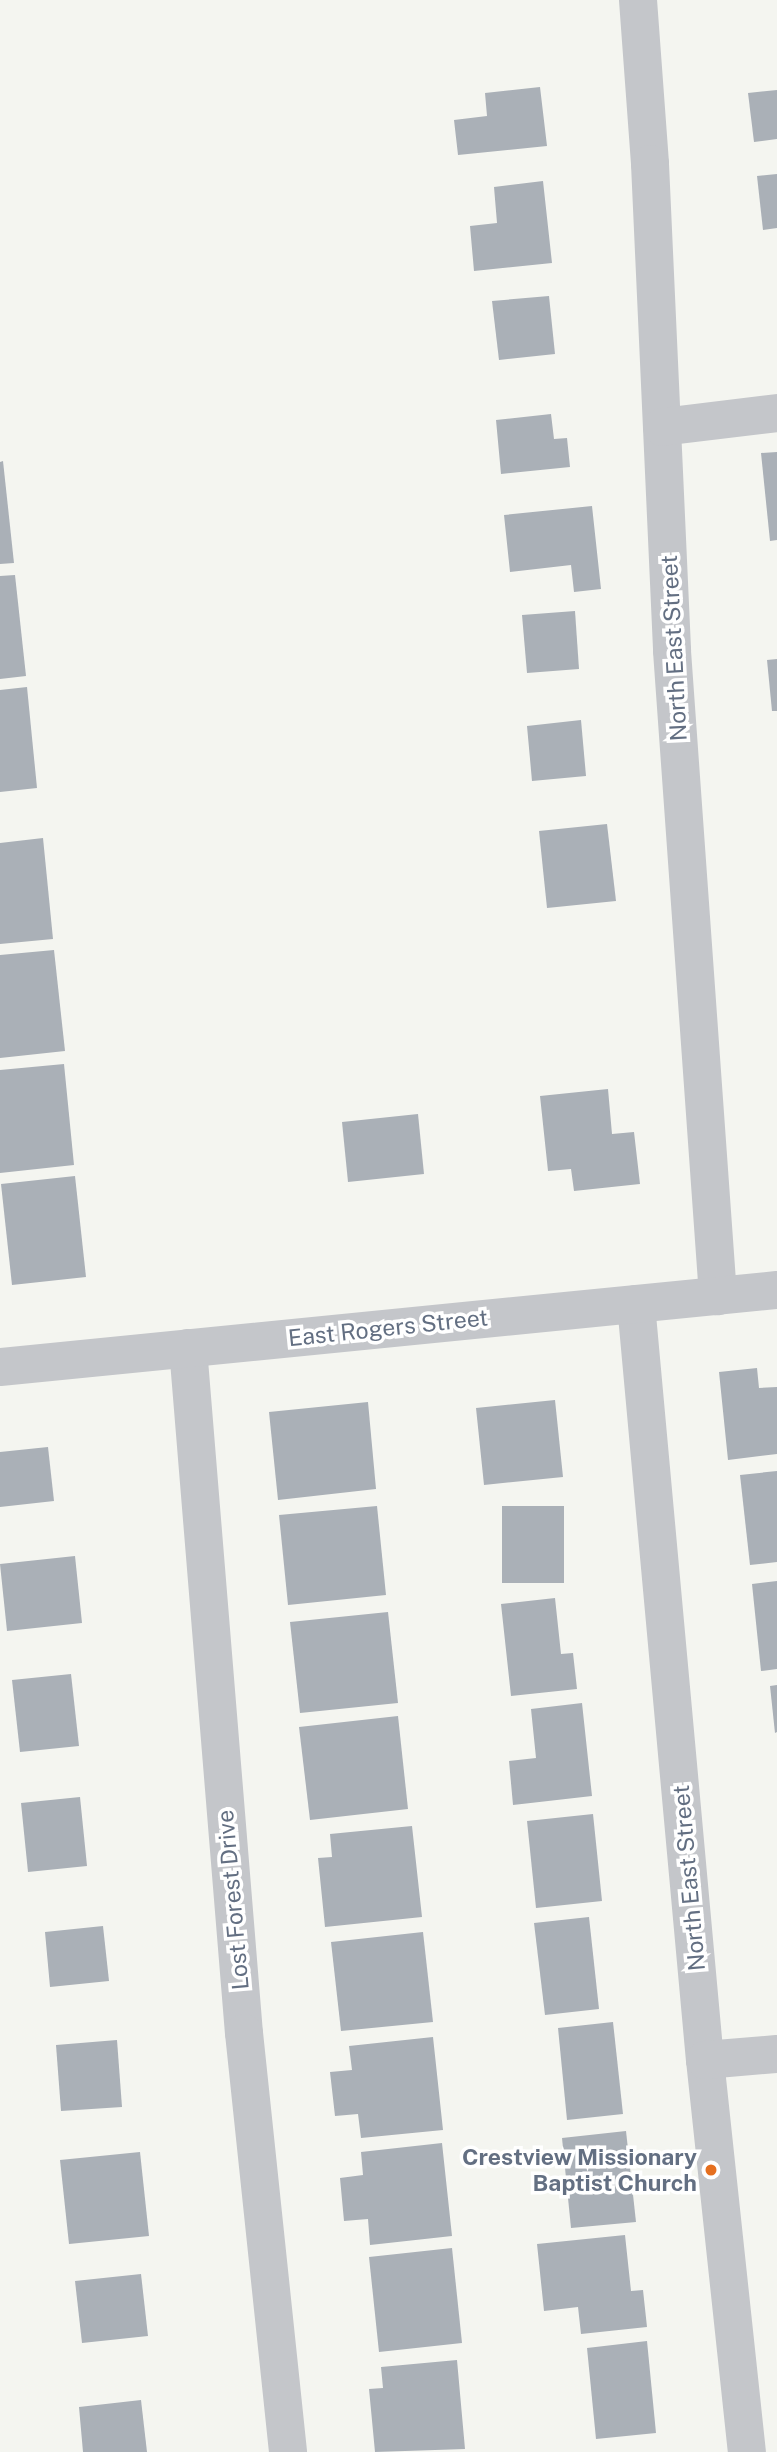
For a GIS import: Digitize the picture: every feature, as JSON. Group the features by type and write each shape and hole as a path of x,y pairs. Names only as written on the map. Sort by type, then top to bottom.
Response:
{"street":[{"name":"North East Street","path":"638,0 650,164 673,664 718,1296"},
{"path":"662,426 777,414"},
{"name":"East Rogers Street","path":"0,1367 777,1290"},
{"name":"North East Street","path":"636,1304 705,2060 747,2452"},
{"name":"Lost Forest Drive","path":"188,1348 244,2032 288,2452"},
{"path":"705,2060 777,2054"}],"building":[{"path":"540,87 547,146 458,155 454,120 487,116 485,93"},
{"path":"777,90 777,139 754,142 748,93"},
{"path":"777,174 777,228 763,230 757,176"},
{"path":"543,181 552,263 474,271 470,226 497,223 494,187"},
{"path":"549,296 555,354 499,360 492,301"},
{"path":"551,414 554,439 567,438 570,467 501,474 496,420"},
{"path":"777,452 777,540 770,541 761,453"},
{"path":"3,461 14,563 0,564 0,462"},
{"path":"592,506 601,589 574,592 571,565 510,572 504,515"},
{"path":"15,575 26,676 0,679 0,576"},
{"path":"575,611 579,669 527,673 522,615"},
{"path":"777,659 777,711 772,711 767,660"},
{"path":"27,687 37,788 0,792 0,690"},
{"path":"581,720 586,776 532,781 527,726"},
{"path":"607,824 616,901 547,908 539,831"},
{"path":"43,838 53,939 0,944 0,843"},
{"path":"54,950 65,1051 0,1058 0,955"},
{"path":"64,1064 74,1165 0,1173 0,1070"},
{"path":"608,1089 612,1134 634,1132 640,1184 574,1191 571,1169 548,1171 540,1096"},
{"path":"418,1114 424,1174 348,1182 342,1122"},
{"path":"75,1176 86,1277 12,1285 1,1184"},
{"path":"757,1368 759,1388 777,1387 777,1454 728,1460 719,1372"},
{"path":"555,1400 563,1477 484,1485 476,1408"},
{"path":"368,1402 376,1489 278,1500 269,1412"},
{"path":"48,1447 54,1501 0,1507 0,1452"},
{"path":"777,1471 777,1562 750,1565 740,1475"},
{"path":"377,1506 386,1595 288,1605 279,1515"},
{"path":"502,1506 564,1506 564,1583 502,1583"},
{"path":"75,1556 82,1623 7,1631 0,1564"},
{"path":"777,1581 777,1669 761,1671 752,1584"},
{"path":"555,1598 561,1654 573,1653 577,1689 511,1696 501,1604"},
{"path":"388,1612 398,1703 300,1713 290,1622"},
{"path":"71,1674 79,1746 20,1752 12,1680"},
{"path":"777,1685 777,1732 775,1733 770,1686"},
{"path":"582,1703 592,1796 513,1805 509,1761 536,1758 531,1709"},
{"path":"398,1716 408,1809 310,1820 299,1727"},
{"path":"80,1797 87,1866 28,1872 21,1803"},
{"path":"593,1814 602,1901 536,1908 527,1821"},
{"path":"412,1826 422,1917 325,1927 318,1858 332,1857 330,1834"},
{"path":"589,1917 599,2009 545,2015 534,1923"},
{"path":"103,1926 109,1981 50,1987 45,1932"},
{"path":"423,1932 433,2022 341,2031 331,1942"},
{"path":"613,2022 623,2114 567,2120 558,2028"},
{"path":"433,2037 443,2130 361,2138 358,2114 335,2116 330,2072 352,2070 349,2046"},
{"path":"117,2040 122,2107 61,2111 56,2045"},
{"path":"626,2131 636,2222 571,2228 562,2138"},
{"path":"442,2143 452,2236 370,2245 368,2219 344,2221 340,2178 363,2175 361,2152"},
{"path":"140,2152 149,2236 69,2244 60,2160"},
{"path":"625,2235 631,2291 643,2290 647,2327 581,2334 578,2307 544,2311 537,2244"},
{"path":"452,2248 462,2343 379,2352 369,2257"},
{"path":"141,2274 148,2336 82,2343 75,2281"},
{"path":"647,2341 656,2433 596,2439 587,2348"},
{"path":"457,2360 465,2449 375,2452 369,2389 383,2388 381,2367"},
{"path":"141,2400 147,2452 83,2452 79,2407"}],"place":[{"name":"Crestview Missionary Baptist Church","path":"711,2170"}]}
